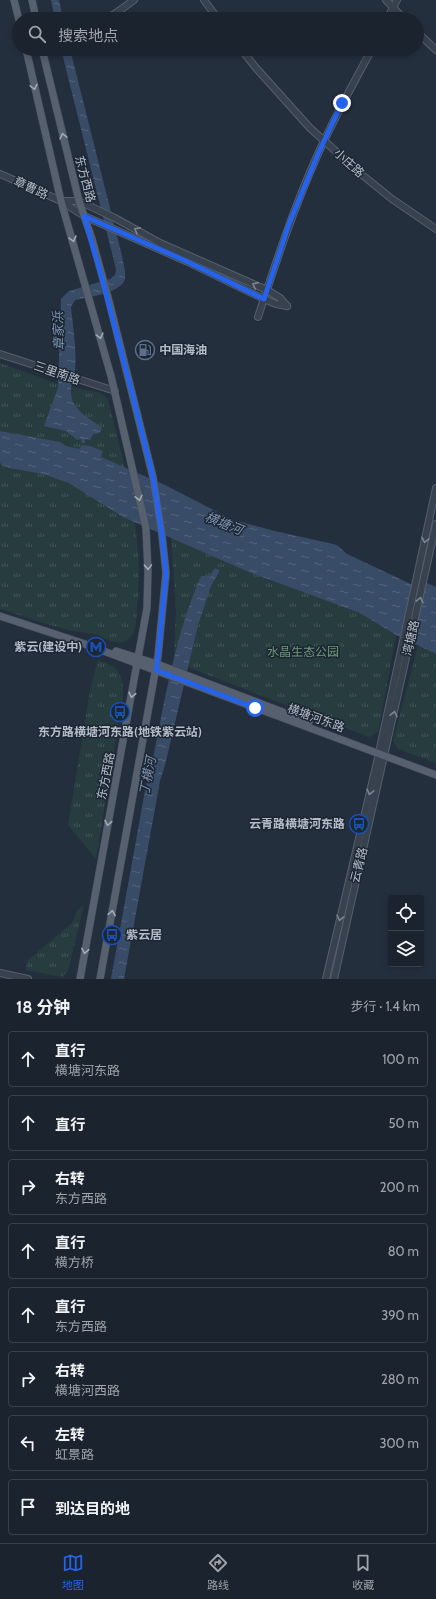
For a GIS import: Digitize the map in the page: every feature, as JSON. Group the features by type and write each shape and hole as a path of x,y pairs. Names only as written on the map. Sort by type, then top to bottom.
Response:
{"main road":[{"path":"14,0 17,12"},
{"path":"32,0 35,12"},
{"path":"28,56 61,201 86,282 115,391"},
{"name":"东方西路","path":"44,56 79,202 108,297 153,477 162,535 166,574 156,667"},
{"name":"东方西路","path":"80,979 139,661 147,608 148,571 146,528 115,391"},
{"path":"0,612 156,667 100,979"},
{"path":"0,616 139,661"},
{"name":"横塘河东路","path":"156,667 436,775"},
{"name":"横塘河东路","path":"382,753 436,770"}],"street":[{"path":"119,12 134,0"},
{"path":"204,0 213,12"},
{"path":"386,0 397,12"},
{"path":"391,12 398,0"},
{"path":"424,39 436,50"},
{"name":"小庄路","path":"247,56 310,128 392,199 436,229"},
{"path":"258,317 289,224 342,103 368,56"},
{"name":"章曹路","path":"0,174 61,201"},
{"path":"61,201 79,202 115,218 160,242 267,290 280,298 287,306 276,304 264,299 188,262 84,216 61,201"},
{"name":"三里南路","path":"0,354 78,381 115,391"},
{"path":"382,753 402,645 436,488"},
{"name":"湾塘路","path":"382,753 409,648 436,524"},
{"name":"云青路","path":"326,979 382,753"},
{"name":"云青路","path":"334,979 382,753"},
{"path":"0,973 28,979"}],"green space":[{"path":"0,363 61,385 101,393 108,399 127,477 136,529 139,582 136,624 131,637 128,640 119,643 94,634 79,632 39,622 0,609"},
{"name":"水晶生态公园","path":"171,537 251,573 360,613 396,635 378,732 369,737 183,665 178,660 174,652 176,610"},
{"path":"418,646 436,654 436,763 398,749 393,741"},
{"path":"98,660 105,662 118,671 122,681 123,694 96,859 68,825 90,690"},
{"path":"84,905 68,971 62,977 26,970 27,961 72,923 77,910"}],"water":[{"path":"51,0 59,0 62,12 54,12"},
{"path":"63,56 72,56 125,273 123,283 112,291 75,300 71,307 76,356 75,375 71,390 72,399 74,404 82,413 102,429 99,433 93,434 90,440 85,439 85,443 82,443 81,439 77,440 66,431 44,426 58,388 61,299 69,291 110,279 115,275 116,269"},
{"name":"横塘河","path":"0,431 60,442 66,446 79,449 82,445 90,446 103,451 101,457 165,485 233,520 337,545 347,554 415,586 427,583 436,587 436,654 396,635 360,613 251,573 123,517 69,483 43,474 9,468 0,463"},
{"path":"215,568 219,570 219,572 211,586 198,625 160,781 124,979 111,979 146,785 149,779 176,650 191,600 201,576 209,576"}],"place":[{"name":"中国海油","path":"145,350"},
{"name":"紫云(建设中)","path":"96,647"},
{"name":"东方路横塘河东路(地铁紫云站)","path":"120,712"},
{"name":"云青路横塘河东路","path":"359,824"},
{"name":"紫云居","path":"112,935"}],"route":[{"path":"255,708 156,670 166,574 162,535 153,477 108,297 84,216 188,262 264,299 289,224 318,154 342,103"}],"water label":[{"name":"章家浜","path":"58,331"},
{"name":"丁横河","path":"147,776"}]}
